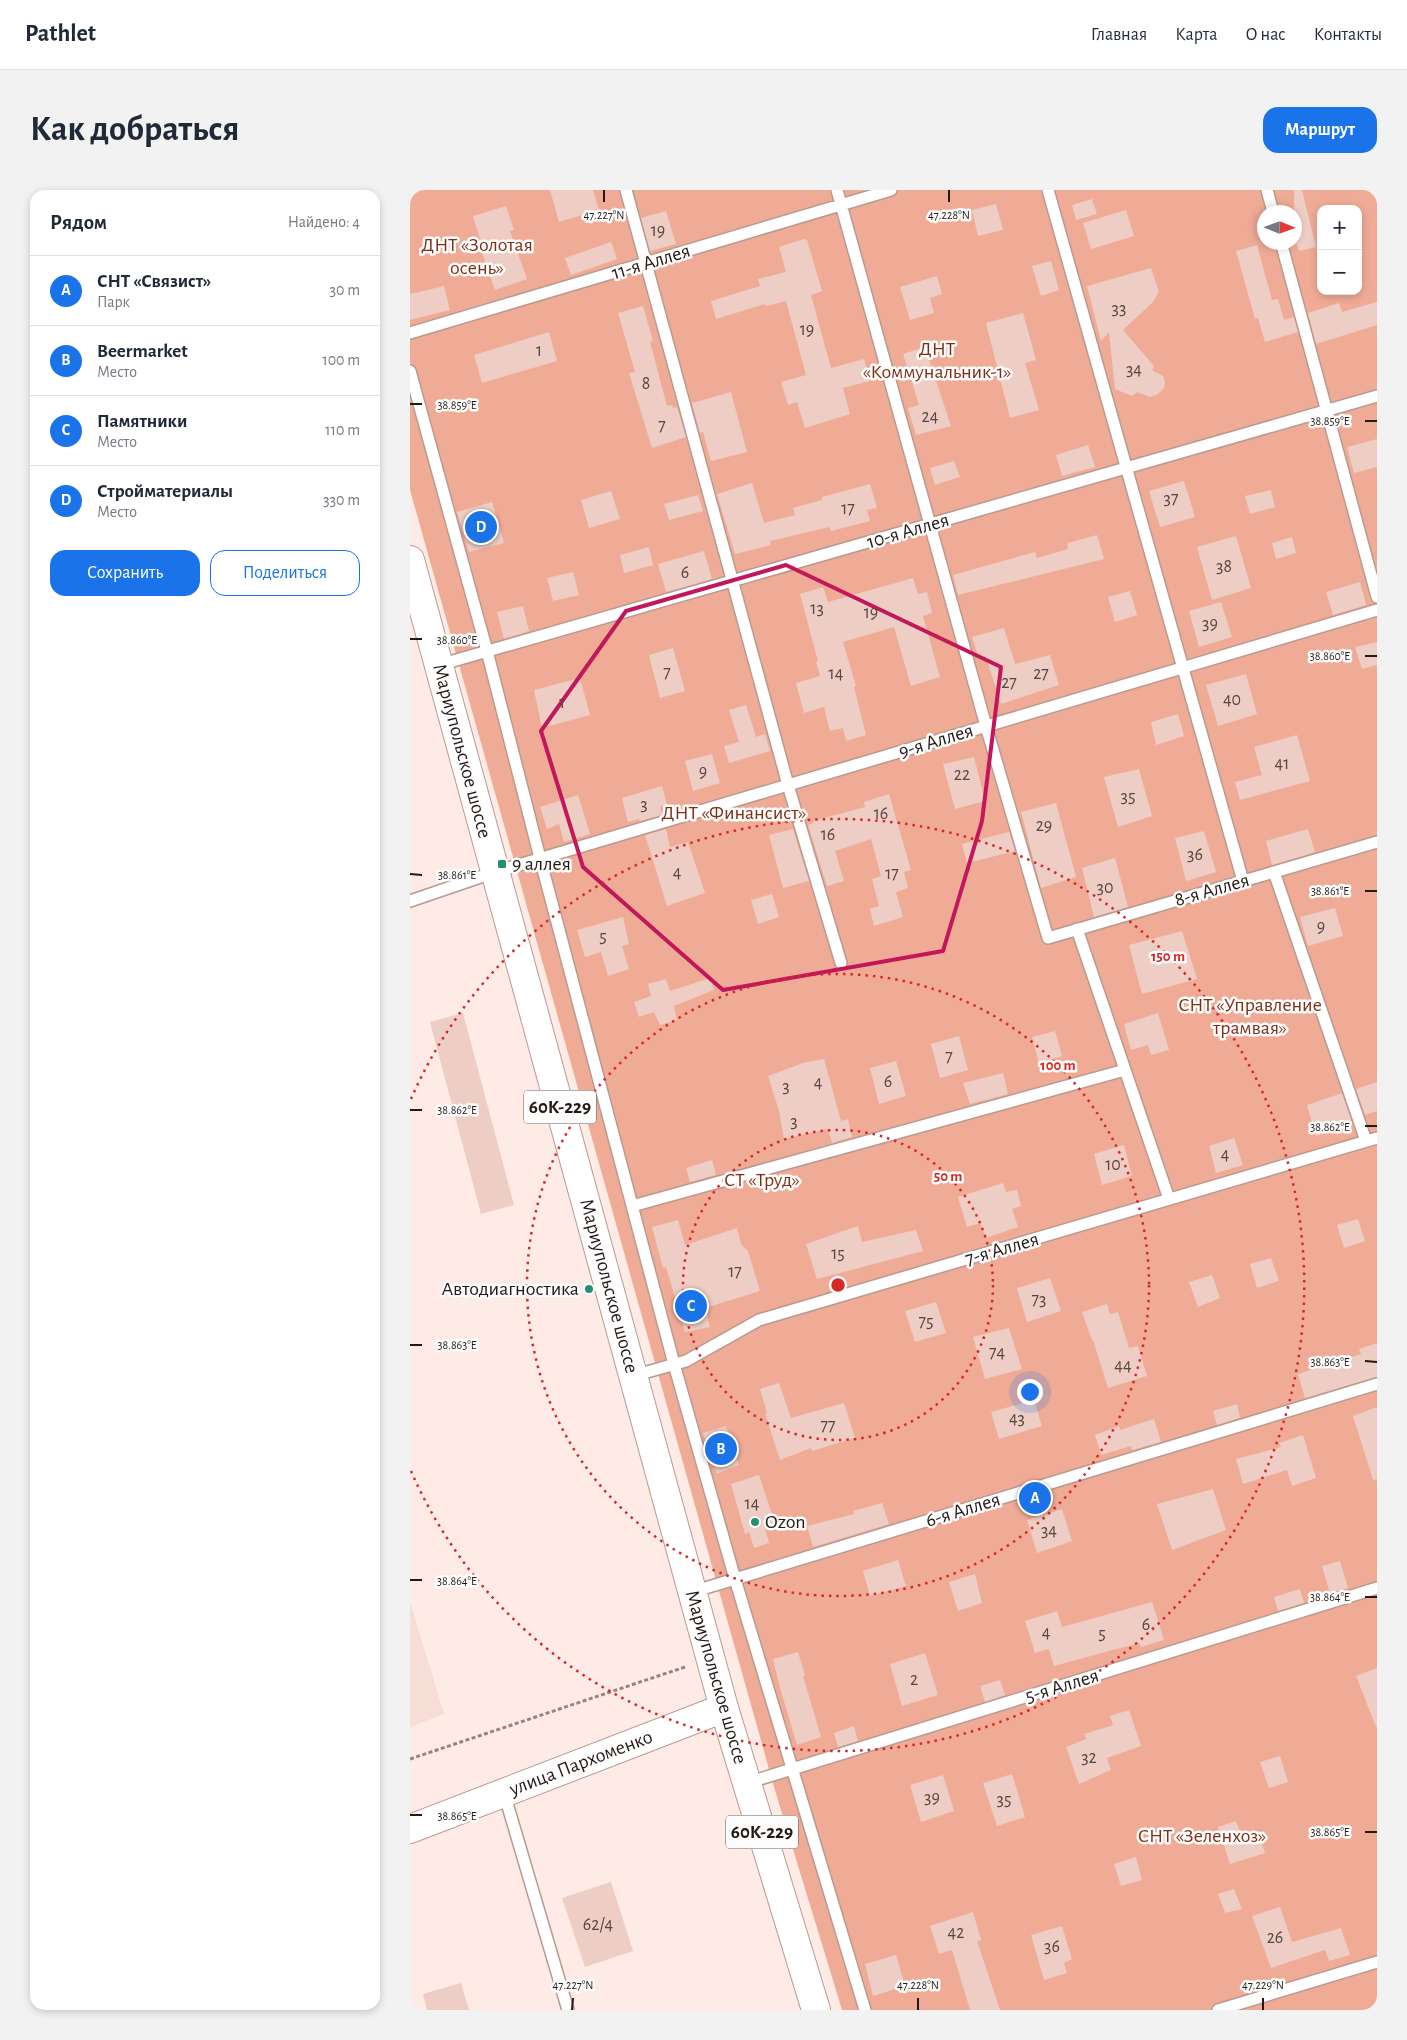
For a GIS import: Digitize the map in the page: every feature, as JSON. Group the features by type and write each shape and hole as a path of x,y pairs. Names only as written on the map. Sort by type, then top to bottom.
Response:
{"main road":[{"name":"Мариупольское шоссе","path":"410,560 724,1708 816,2010"},
{"name":"улица Пархоменко","path":"410,1829 724,1708"}],"lane":[{"path":"626,190 788,785 841,963"},
{"path":"837,190 986,726"},
{"name":"11-я Аллея","path":"410,334 891,190"},
{"path":"1048,190 1243,881"},
{"path":"1267,190 1271,205"},
{"path":"1284,250 1377,597"},
{"path":"410,371 488,651 540,858 674,1364 735,1579 865,2010"},
{"name":"10-я Аллея","path":"439,665 1377,396"},
{"name":"9-я Аллея","path":"410,901 540,858 1377,610"},
{"name":"8-я Аллея","path":"986,726 1048,938 1377,842"},
{"path":"1274,872 1371,1140"},
{"path":"1077,929 1169,1199"},
{"path":"632,1206 1125,1070"},
{"name":"7-я Аллея","path":"633,1376 686,1361 759,1320 1371,1140"},
{"name":"6-я Аллея","path":"692,1592 1377,1384"},
{"name":"5-я Аллея","path":"747,1783 1377,1588"},
{"path":"504,1793 568,2010"},
{"path":"1218,2010 1377,1962"}],"path":[{"path":"410,1759 685,1667"}],"highlighted area":[{"path":"786,565 1001,667 982,821 943,951 723,990 583,867 541,731 626,611"}],"shaded area":[{"path":"410,1602 444,1714 410,1727"}],"green space":[{"path":"410,190 1377,190 1377,2010 842,2010 774,1787 410,490"}],"building":[{"path":"550,190 593,190 599,210 559,222"},
{"path":"1294,190 1302,190 1316,247 1299,251 1302,250 1302,205 1294,205"},
{"path":"1092,199 1097,214 1076,220 1072,205"},
{"path":"996,204 1003,230 978,236 972,210"},
{"path":"506,206 514,230 510,231 527,279 495,290 482,253 484,253 473,216"},
{"path":"1126,210 1134,236 1091,249 1083,223"},
{"path":"666,211 676,244 650,251 641,218"},
{"path":"804,239 807,240 822,291 811,295 831,368 864,359 870,381 843,388 850,414 805,428 797,402 788,405 781,382 806,375 786,301 766,306 765,304 716,319 711,301 760,286 758,279 786,272 779,247"},
{"path":"611,242 617,259 571,275 565,258"},
{"path":"1257,245 1272,300 1278,299 1284,320 1294,317 1298,332 1265,342 1258,318 1255,319 1236,251"},
{"path":"1051,261 1059,290 1041,296 1032,266"},
{"path":"1151,268 1159,292 1153,302 1123,330 1154,366 1152,370 1163,376 1165,382 1164,388 1158,394 1150,397 1137,392 1132,396 1115,389 1109,332 1101,341 1087,286"},
{"path":"937,276 942,294 930,298 934,313 910,320 900,287"},
{"path":"444,286 450,310 410,320 410,294"},
{"path":"1377,302 1377,325 1316,344 1308,313 1339,303 1342,312"},
{"path":"643,306 653,341 650,342 667,406 677,407 686,437 652,448 629,373 635,372 618,313"},
{"path":"1023,313 1036,360 1025,363 1039,410 1010,418 986,323"},
{"path":"549,332 557,361 482,383 474,355"},
{"path":"925,347 951,426 916,435 908,408 919,405 903,354"},
{"path":"731,392 747,452 711,461 703,432 700,433 692,403"},
{"path":"1377,439 1377,467 1354,473 1347,447"},
{"path":"1088,445 1095,467 1062,476 1056,455"},
{"path":"954,461 960,477 935,485 930,468"},
{"path":"1184,481 1195,517 1160,527 1149,491"},
{"path":"752,483 764,523 795,515 793,508 822,500 822,497 870,484 877,508 867,510 870,521 831,531 830,527 770,541 771,545 735,554 717,494"},
{"path":"1271,490 1275,507 1250,514 1245,496"},
{"path":"611,491 620,519 589,528 581,500"},
{"path":"698,495 703,511 669,520 664,504"},
{"path":"492,502 504,543 469,552 457,512"},
{"path":"1097,535 1104,559 958,595 953,575 1035,552 1037,558 1068,549 1067,543"},
{"path":"1236,536 1251,588 1212,600 1197,547"},
{"path":"1292,537 1296,553 1276,559 1272,543"},
{"path":"649,547 653,565 624,573 620,555"},
{"path":"704,551 712,579 666,592 658,564"},
{"path":"573,572 579,595 553,601 547,578"},
{"path":"913,578 918,594 927,592 932,613 923,616 940,677 911,686 894,627 843,642 856,686 854,687 866,735 846,741 843,728 830,731 824,707 804,713 796,683 820,676 816,662 818,661 800,594 823,587 828,602"},
{"path":"1360,582 1366,605 1333,615 1326,592"},
{"path":"1130,591 1137,615 1115,622 1108,597"},
{"path":"1221,602 1232,637 1199,647 1189,611"},
{"path":"523,606 529,631 504,639 497,612"},
{"path":"1004,628 1015,664 1050,655 1059,685 1001,704 986,657 979,659 972,637"},
{"path":"1377,642 1377,665 1362,669 1355,647"},
{"path":"673,648 685,691 660,698 649,655"},
{"path":"1246,674 1257,714 1218,726 1206,685"},
{"path":"580,678 590,715 542,728 534,690"},
{"path":"746,705 756,737 765,734 770,751 729,763 724,746 739,742 729,710"},
{"path":"1178,714 1184,736 1156,745 1151,722"},
{"path":"1297,735 1310,781 1240,800 1235,782 1262,775 1254,747"},
{"path":"712,754 720,783 693,791 685,761"},
{"path":"974,757 985,801 955,809 943,764"},
{"path":"1139,769 1152,816 1118,827 1104,777"},
{"path":"662,786 667,804 660,807 662,815 628,822 622,798"},
{"path":"889,794 911,870 904,872 908,888 896,892 903,917 874,926 870,909 879,906 872,879 881,876 871,839 835,851 844,881 827,886 808,825 813,823 813,821 865,807 864,802"},
{"path":"578,795 590,834 564,842 559,824 547,829 540,807"},
{"path":"1056,803 1076,877 1041,888 1021,812"},
{"path":"666,829 670,847 688,842 705,893 667,906 645,835"},
{"path":"793,829 809,881 783,888 769,835"},
{"path":"1308,829 1315,852 1272,865 1266,841"},
{"path":"1204,831 1216,872 1186,881 1175,838"},
{"path":"1009,832 1015,851 967,863 962,844"},
{"path":"1115,858 1128,907 1094,917 1082,868"},
{"path":"772,894 779,917 758,924 751,900"},
{"path":"1335,908 1343,936 1308,946 1300,917"},
{"path":"623,917 629,944 622,946 629,969 608,976 601,952 585,957 577,930"},
{"path":"1182,931 1197,979 1142,994 1129,945"},
{"path":"710,978 714,990 674,1006 677,1020 660,1025 654,1012 639,1017 634,1002 651,996 648,984 666,979 670,991"},
{"path":"463,1013 514,1205 481,1214 430,1022"},
{"path":"1158,1013 1169,1050 1151,1055 1148,1045 1131,1050 1124,1024"},
{"path":"1055,1031 1062,1056 1039,1063 1032,1037"},
{"path":"959,1036 968,1070 940,1078 931,1044"},
{"path":"824,1059 841,1121 848,1119 852,1137 832,1143 828,1129 784,1139 779,1111 768,1076 803,1063"},
{"path":"896,1061 906,1096 879,1104 870,1068"},
{"path":"1003,1073 1008,1094 970,1104 963,1083"},
{"path":"1377,1082 1377,1111 1365,1115 1356,1089"},
{"path":"1342,1093 1351,1120 1343,1123 1345,1127 1316,1136 1307,1105"},
{"path":"1234,1138 1243,1165 1216,1173 1209,1146"},
{"path":"1124,1145 1132,1176 1102,1185 1094,1154"},
{"path":"712,1160 716,1175 690,1182 686,1168"},
{"path":"1003,1183 1006,1192 1017,1190 1021,1206 1012,1209 1018,1227 986,1238 980,1223 967,1227 958,1197"},
{"path":"1358,1219 1365,1241 1344,1248 1337,1225"},
{"path":"678,1220 685,1245 737,1228 741,1244 748,1251 760,1291 705,1308 710,1327 685,1332 666,1267 663,1268 652,1227"},
{"path":"858,1226 862,1242 916,1230 923,1251 817,1279 806,1244"},
{"path":"1271,1258 1279,1281 1257,1288 1250,1264"},
{"path":"1212,1275 1220,1298 1198,1307 1189,1282"},
{"path":"1050,1278 1061,1311 1027,1322 1017,1288"},
{"path":"936,1302 946,1333 915,1342 905,1311"},
{"path":"1107,1304 1110,1314 1118,1312 1129,1348 1138,1346 1147,1376 1108,1388 1082,1312"},
{"path":"1009,1328 1022,1369 985,1379 973,1337"},
{"path":"1377,1343 1377,1377 1305,1398 1298,1374 1361,1354 1359,1349"},
{"path":"779,1383 791,1418 844,1403 855,1438 812,1451 811,1448 780,1460 765,1413 767,1413 760,1389"},
{"path":"1034,1400 1042,1426 999,1439 991,1412"},
{"path":"1237,1404 1240,1418 1217,1425 1213,1411"},
{"path":"1377,1407 1377,1479 1373,1480 1353,1416"},
{"path":"1154,1419 1161,1442 1132,1450 1131,1446 1101,1455 1095,1435 1119,1426 1120,1430"},
{"path":"726,1426 739,1465 717,1474 703,1433"},
{"path":"1303,1435 1316,1478 1292,1486 1287,1470 1243,1484 1236,1459 1281,1447 1279,1443"},
{"path":"759,1475 775,1524 765,1528 769,1543 754,1548 749,1532 745,1534 731,1484"},
{"path":"1213,1489 1226,1530 1172,1550 1157,1504"},
{"path":"882,1503 889,1524 813,1547 807,1526 854,1514 853,1511"},
{"path":"1062,1509 1072,1541 1037,1553 1027,1520"},
{"path":"898,1560 906,1586 870,1596 863,1571"},
{"path":"1340,1561 1348,1588 1330,1593 1322,1566"},
{"path":"975,1574 982,1603 958,1611 949,1582"},
{"path":"1300,1589 1304,1603 1278,1611 1274,1597"},
{"path":"1152,1602 1164,1640 1141,1647 1139,1643 1054,1666 1049,1649 1035,1653 1025,1621 1057,1611 1062,1627"},
{"path":"798,1652 821,1737 797,1745 773,1659"},
{"path":"925,1653 938,1695 902,1706 890,1664"},
{"path":"1377,1668 1377,1727 1376,1727 1356,1676"},
{"path":"1000,1680 1005,1695 985,1702 980,1686"},
{"path":"1129,1710 1141,1746 1107,1758 1111,1770 1079,1784 1066,1747 1086,1739 1084,1734 1113,1725 1110,1716"},
{"path":"854,1726 858,1741 838,1747 834,1733"},
{"path":"1280,1756 1288,1782 1269,1788 1260,1762"},
{"path":"1012,1774 1025,1817 997,1826 983,1783"},
{"path":"943,1775 954,1811 921,1822 910,1785"},
{"path":"1236,1821 1242,1837 1258,1833 1265,1853 1230,1864 1218,1827"},
{"path":"1136,1857 1142,1880 1121,1886 1114,1864"},
{"path":"611,1882 633,1951 585,1967 562,1898"},
{"path":"1234,1889 1242,1909 1225,1913 1218,1894"},
{"path":"1280,1907 1292,1942 1341,1928 1350,1955 1329,1961 1325,1950 1271,1968 1252,1916"},
{"path":"973,1912 981,1940 977,1941 1000,2010 970,2010 952,1950 939,1954 930,1926"},
{"path":"1062,1926 1072,1959 1064,1963 1067,1973 1044,1980 1031,1935"},
{"path":"896,1955 905,1986 873,1996 865,1964"},
{"path":"461,1983 469,2010 427,2010 423,1994"}],"place":[{"name":"Стройматериалы","path":"481,527"},
{"name":"9 аллея","path":"502,864"},
{"name":"Автодиагностика","path":"589,1289"},
{"name":"Памятники","path":"691,1306"},
{"name":"Beermarket","path":"721,1449"},
{"name":"СНТ «Связист»","path":"1035,1498"},
{"name":"Ozon","path":"755,1522"}],"park label":[{"name":"ДНТ «Золотая осень»","path":"477,256"},
{"name":"ДНТ «Коммунальник-1»","path":"937,360"},
{"name":"ДНТ «Финансист»","path":"734,813"},
{"name":"СНТ «Управление трамвая»","path":"1250,1016"},
{"name":"СТ «Труд»","path":"762,1180"},
{"name":"СНТ «Зеленхоз»","path":"1202,1836"}]}
